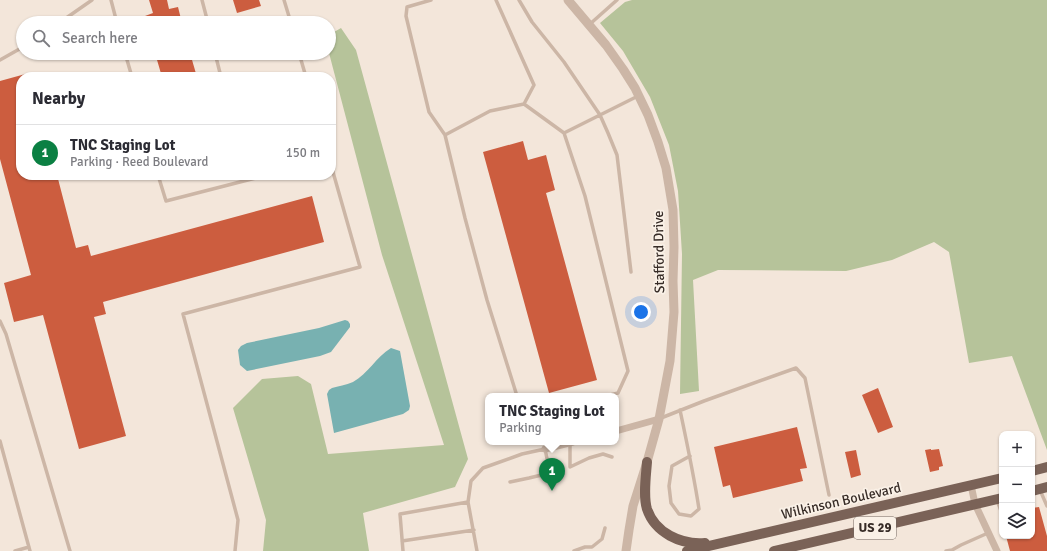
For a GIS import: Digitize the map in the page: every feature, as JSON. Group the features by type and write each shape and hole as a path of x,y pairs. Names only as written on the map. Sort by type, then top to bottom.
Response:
{"main road":[{"path":"647,462 647,508 652,520 660,528 672,537 684,542 698,543 731,541"},
{"path":"1035,470 1047,467"},
{"name":"Wilkinson Boulevard","path":"687,551 999,479"},
{"name":"US 29","path":"774,551 999,498"}],"street":[{"name":"Stafford Drive","path":"568,0 606,45 623,69 648,115 666,168 673,210 674,312 670,361 659,419 633,506 626,551"},
{"path":"619,429 659,419"},
{"path":"545,449 560,445"},
{"path":"971,485 975,504 997,551"}],"lane":[{"path":"69,16 92,0"},
{"path":"110,0 115,16"},
{"path":"202,0 206,16"},
{"path":"284,0 289,16"},
{"path":"431,0 407,7 406,16 429,112 445,135 487,300 516,393"},
{"path":"445,135 490,112 524,104 534,85 496,0"},
{"path":"519,0 532,22 564,62 600,115 617,155 631,272"},
{"path":"589,25 617,0"},
{"path":"0,60 16,51"},
{"path":"127,60 131,72"},
{"path":"217,60 220,72"},
{"path":"301,60 305,72"},
{"path":"564,133 638,96"},
{"path":"524,104 564,133 584,196 628,372 618,393"},
{"path":"160,180 166,201 246,180"},
{"path":"235,551 238,520 183,314 360,266 335,180"},
{"path":"0,321 6,334 70,551"},
{"path":"659,419 796,368 805,378 829,495"},
{"path":"680,410 690,456 699,509 691,516 679,514 671,503 669,486 672,466 690,456"},
{"path":"0,441 30,549 15,551"},
{"path":"571,445 570,467 589,458 603,454 612,457"},
{"path":"477,551 468,502 471,481 483,468 522,454 545,449 550,473 510,482"},
{"path":"1042,492 1047,506"},
{"path":"403,551 400,514 468,502"},
{"path":"574,551 585,547 592,547 602,539 605,528"},
{"path":"402,541 474,530"},
{"path":"946,551 952,550 988,533"}],"green space":[{"path":"632,0 1047,0 1047,450 1012,356 969,363 949,252 934,242 892,260 846,271 718,270 693,280 699,391 680,394 682,254 678,191 669,145 650,97 623,51 600,23 625,2"},
{"path":"341,28 356,50 468,459 455,487 363,513 369,551 263,551 266,520 233,408 262,379 298,376 311,384 328,454 444,445 382,255 336,80 336,72 334,72 331,60 336,60 336,31"}],"water":[{"path":"345,320 348,321 350,327 331,352 320,356 247,371 240,365 238,350 241,346 247,343 319,328"},
{"path":"391,348 400,351 410,406 409,410 403,414 334,433 327,394 329,390 358,379"}],"building":[{"path":"149,0 167,0 169,9 178,7 180,16 145,16 153,13"},
{"path":"233,0 259,0 261,6 237,13"},
{"path":"157,60 192,60 196,72 161,72"},
{"path":"16,77 16,180 58,180 76,248 88,245 91,256 312,196 324,242 103,302 106,314 94,317 126,436 79,449 43,315 14,322 4,283 31,275 0,159 0,81"},
{"path":"523,141 528,160 546,155 555,190 546,193 597,380 549,393 483,152"},
{"path":"878,388 893,427 878,433 862,395"},
{"path":"797,427 807,468 800,469 803,481 733,498 730,485 723,487 714,447"},
{"path":"939,449 943,466 939,467 939,470 930,472 925,450"},
{"path":"856,450 861,475 851,478 845,452"},
{"path":"1039,507 1047,536 1047,551 1010,551 1007,539 1035,539 1035,508"}],"place":[{"name":"TNC Staging Lot","path":"552,491"}]}
